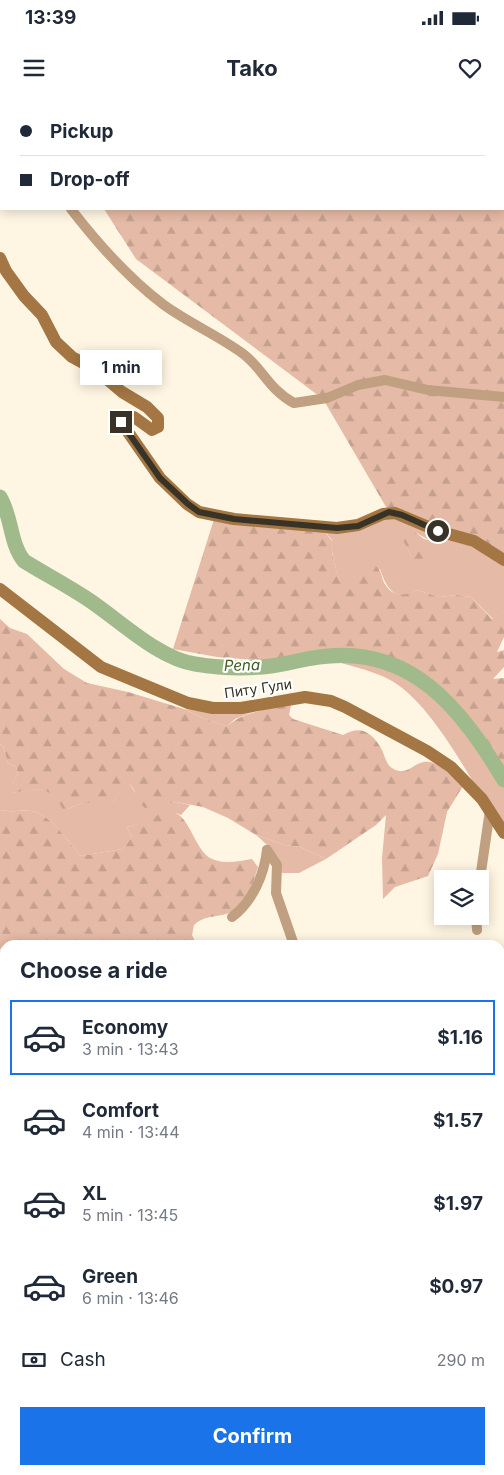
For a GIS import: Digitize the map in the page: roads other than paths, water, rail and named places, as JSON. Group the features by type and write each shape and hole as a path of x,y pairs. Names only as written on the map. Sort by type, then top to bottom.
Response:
{"street":[{"path":"72,210 87,230 135,281 164,305 244,354 267,382 284,397 294,402 305,403 327,398 358,385 385,380 428,390 504,397"},
{"path":"0,258 19,290 42,315 56,342 72,357 96,370 122,392 148,407 158,418 158,427 152,430 134,417 125,415 121,422 160,478 195,510 234,519 337,528 358,526 383,514 395,513 438,531 474,541 504,560"},
{"name":"Питу Гули","path":"0,589 101,667 188,703 213,708 241,708 315,697 345,707 427,751 451,767 467,781 490,810 504,833"},
{"path":"481,870 490,810"},
{"path":"232,917 240,911 253,894 267,850 277,865 276,894 292,940"},
{"path":"477,925 477,930"}],"waterway":[{"name":"Pena","path":"0,497 7,513 13,539 24,561 89,600 140,638 167,655 195,664 233,668 271,666 319,657 352,656 381,661 407,671 430,687 451,706 488,754 504,780"}]}
